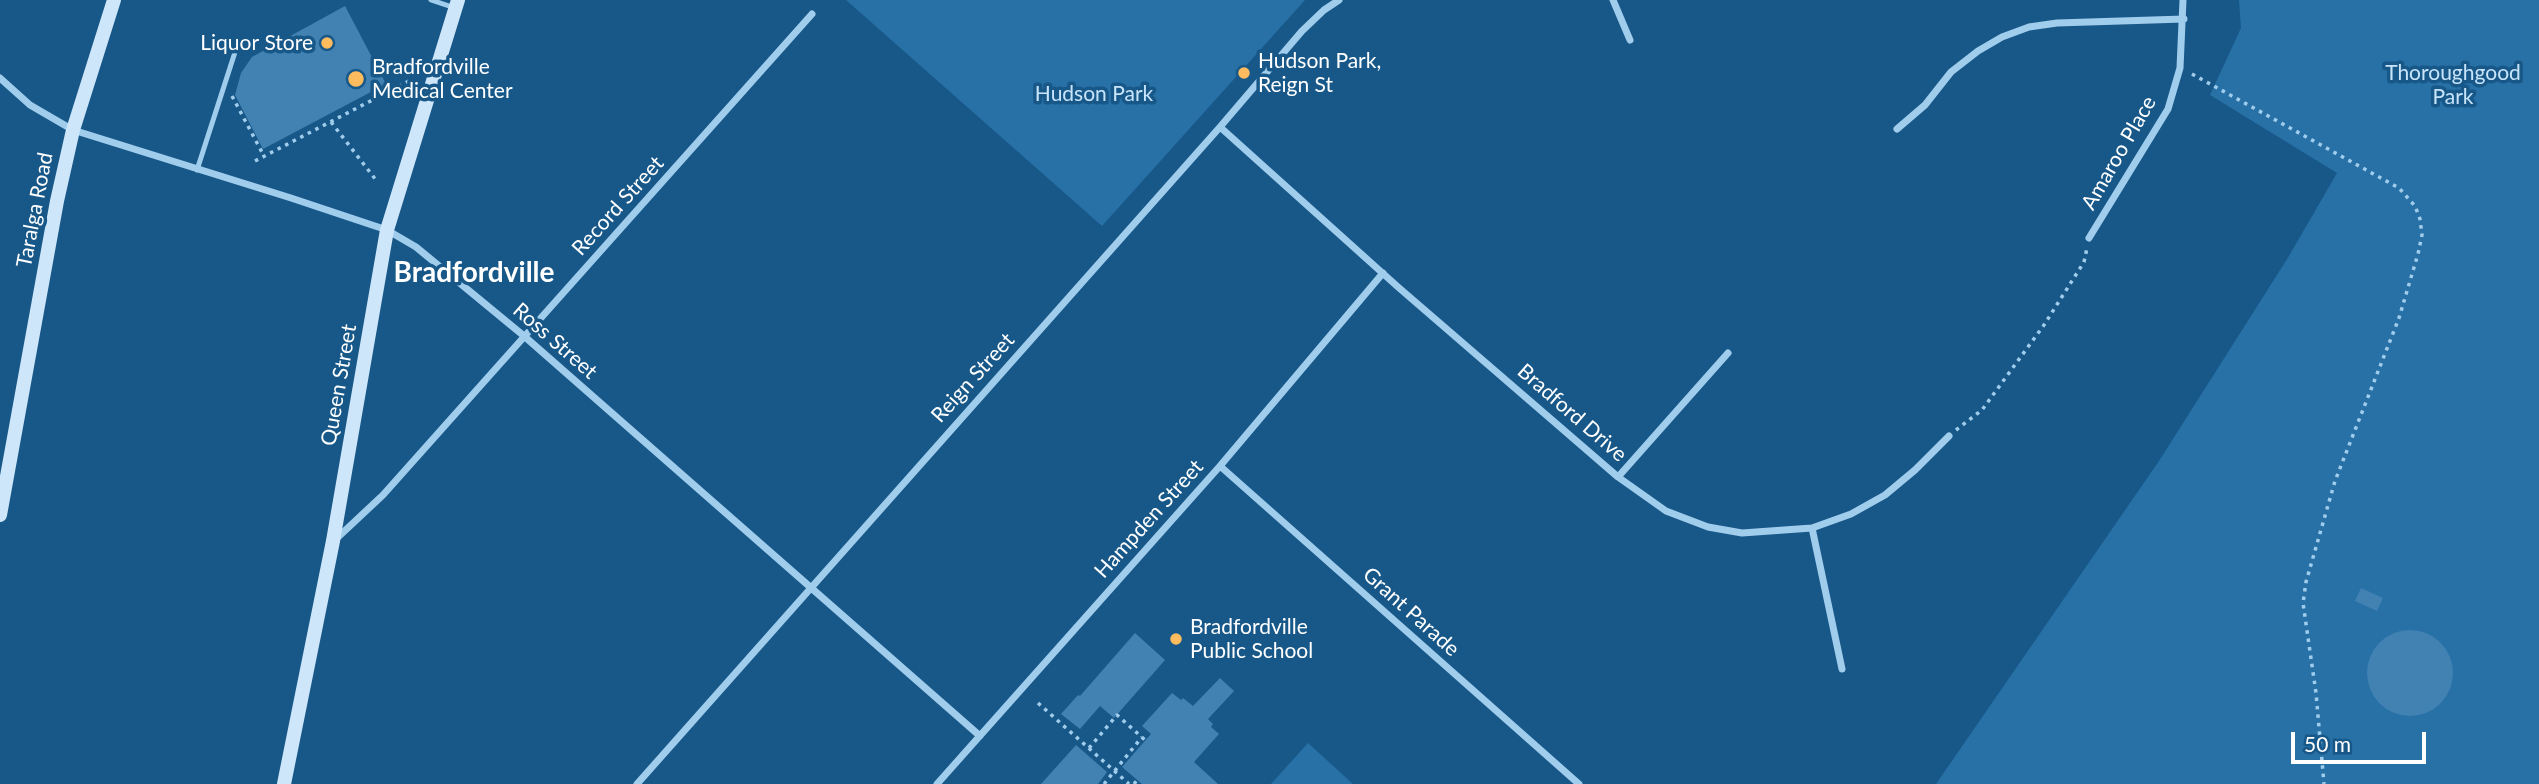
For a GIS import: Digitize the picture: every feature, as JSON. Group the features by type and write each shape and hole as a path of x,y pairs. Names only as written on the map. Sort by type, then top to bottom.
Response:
{"street":[{"name":"Taralga Road","path":"0,515 57,201 73,130 114,0"},
{"name":"Reign Street","path":"637,784 1302,31 1339,0"},
{"path":"1613,0 1630,40"},
{"name":"Amaroo Place","path":"2089,238 2168,109 2180,68 2183,0"},
{"name":"Queen Street","path":"284,784 333,541 387,230 456,4"},
{"name":"Record Street","path":"333,541 383,495 812,14"},
{"path":"1897,129 1925,105 1951,72 2002,37 2029,27 2057,23 2183,19"},
{"name":"Ross Street","path":"0,78 30,106 73,130 387,230 416,247 524,336 980,736"},
{"name":"Bradford Drive","path":"1220,127 1618,477 1666,511 1708,527 1742,534 1812,528 1851,514 1885,495 1949,436"},
{"name":"Hampden Street","path":"937,784 1220,466 1383,273"},
{"path":"1618,477 1728,353"},
{"name":"Grant Parade","path":"1220,466 1579,784"},
{"path":"1812,528 1842,669"}],"lane":[{"path":"431,0 456,4"},
{"path":"197,170 237,46"}],"path":[{"path":"2180,68 2399,188 2415,206 2420,219 2422,235 2418,254 2399,318 2335,481 2306,582 2304,603 2324,784"},
{"path":"255,161 409,81"},
{"path":"231,94 264,156"},
{"path":"331,122 376,180"},
{"path":"1949,436 1982,410 2044,325 2084,262 2089,238"},
{"path":"1038,704 1129,784"},
{"path":"1089,749 1117,715 1144,739 1104,784"}],"green space":[{"name":"Hudson Park","path":"846,0 1305,0 1102,226"},
{"name":"Thoroughgood Park","path":"2239,0 2539,0 2539,784 1936,784 2159,461 2289,256 2337,173 2210,95 2241,28"},
{"path":"1308,743 1353,784 1271,784"}],"building":[{"path":"345,6 386,84 263,149 235,95 241,73 252,57"},
{"path":"2361,588 2383,598 2377,611 2355,601"},
{"path":"2410,630 2426,634 2440,643 2449,657 2453,673 2449,689 2440,703 2426,712 2410,716 2394,712 2380,703 2371,689 2367,673 2371,657 2380,643 2394,634"},
{"path":"1135,633 1165,660 1114,718 1100,706 1080,729 1061,714"},
{"path":"1220,678 1234,691 1208,719 1213,724 1211,727 1219,734 1194,762 1218,784 1142,784 1122,767 1151,734 1142,726 1172,693 1193,706"},
{"path":"1076,745 1107,772 1098,784 1041,784"}],"place":[{"name":"Liquor Store","path":"327,43"},
{"name":"Hudson Park, Reign St","path":"1244,73"},
{"name":"Bradfordville Medical Center","path":"356,79"},
{"name":"Bradfordville Public School","path":"1176,639"}],"district":[{"name":"Bradfordville","path":"474,273"}]}
